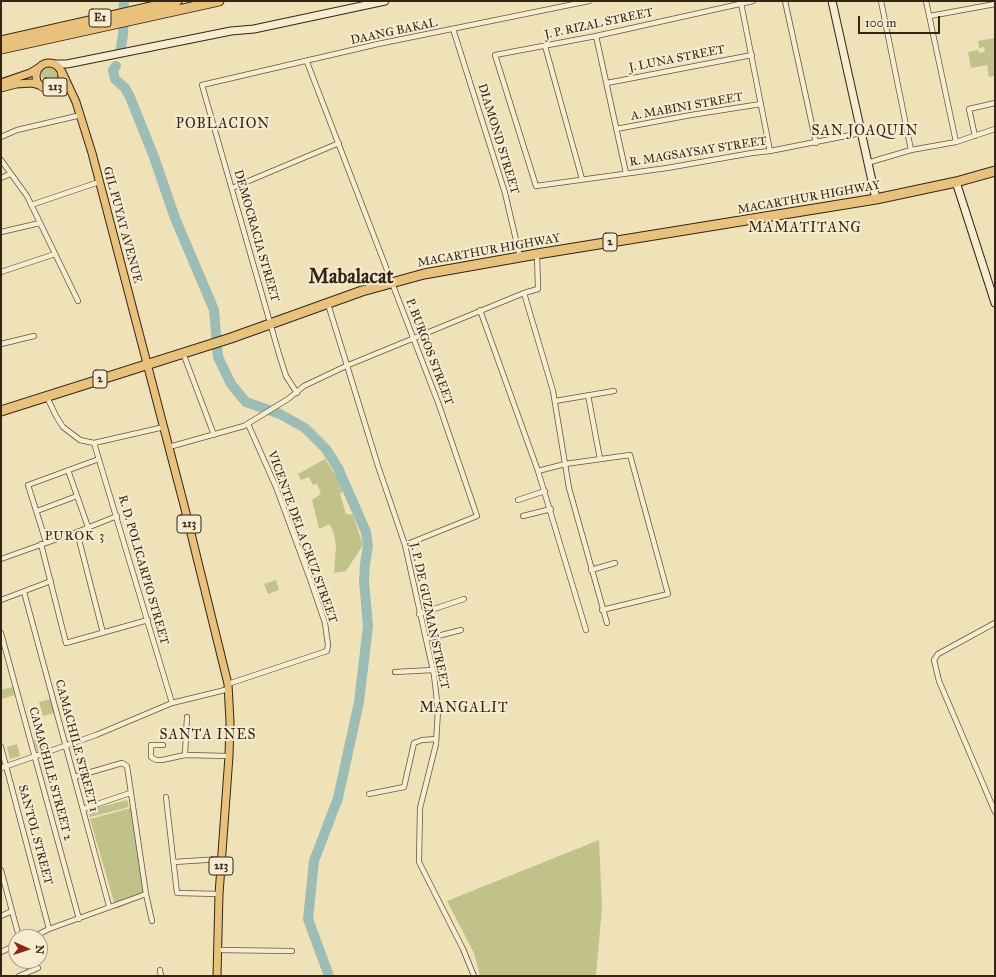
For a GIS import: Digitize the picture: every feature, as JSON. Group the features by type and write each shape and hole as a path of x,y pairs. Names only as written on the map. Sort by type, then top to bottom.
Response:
{"highway":[{"name":"E1","path":"150,11 177,1"},
{"name":"E1","path":"1,41 53,33 150,11 220,1"},
{"name":"E1","path":"1,49 53,33"},
{"name":"MACARTHUR HIGHWAY","path":"1,411 148,363 231,338 391,282 424,274 537,254 876,199 956,182 995,171"}],"main road":[{"name":"213","path":"55,87 62,80 61,71 55,64 47,63 40,67 37,77 42,86 49,88 64,88 72,94"},
{"path":"1,83 30,73 40,67"},
{"name":"GIL PUYAT AVENUE","path":"61,71 81,115 148,363"},
{"path":"1,88 24,84 42,86"},
{"name":"213","path":"148,363 229,687 229,756 219,894 217,976"}],"street":[{"path":"55,64 69,63 231,31 254,29 385,1"},
{"name":"DAANG BAKAL","path":"204,83 307,62 378,44 589,1"},
{"name":"J. P. RIZAL STREET","path":"536,186 495,55 596,36 753,1"},
{"path":"786,1 816,143"},
{"path":"832,1 876,199"},
{"path":"881,1 912,150"},
{"path":"926,1 956,142"},
{"path":"741,3 770,152"},
{"path":"930,16 995,4"},
{"name":"DIAMOND STREET","path":"453,29 505,193 520,257"},
{"path":"596,36 626,173"},
{"path":"546,46 582,179"},
{"name":"J. LUNA STREET","path":"607,83 752,55"},
{"name":"P. BURGOS STREET","path":"307,62 439,405 477,516 405,545"},
{"path":"61,71 69,63"},
{"name":"DEMOCRACIA STREET","path":"204,83 202,87 286,376 297,393"},
{"path":"975,136 969,109 995,103"},
{"name":"A. MABINI STREET","path":"616,129 761,104"},
{"path":"1,137 17,130 81,115"},
{"path":"867,163 912,150 956,142 995,129"},
{"name":"R. MAGSAYSAY STREET","path":"536,186 770,152 862,133"},
{"path":"232,188 339,144"},
{"path":"1,160 31,205 78,300"},
{"path":"1,178 10,174"},
{"path":"31,205 99,182"},
{"path":"956,182 995,303"},
{"path":"1,232 40,223"},
{"path":"1,272 55,254"},
{"path":"169,447 248,424 297,393 304,386 346,366 413,340 480,310 538,289 540,287 537,254"},
{"path":"524,293 555,401 569,488 606,623"},
{"name":"J. P. DE GUZMAN STREET","path":"328,304 346,366 405,545 419,614 433,670 438,710 436,738 420,808 419,862 463,949 474,976"},
{"path":"480,310 551,509 586,630"},
{"path":"1,344 34,336"},
{"path":"183,353 214,435"},
{"path":"555,401 614,390"},
{"path":"588,395 600,459"},
{"path":"47,397 56,416 74,437 94,443 164,428"},
{"name":"VICENTE DELA CRUZ STREET","path":"229,687 327,651 328,645 325,623 307,572 274,482 248,424"},
{"name":"R. D. POLICARPIO STREET","path":"94,443 172,703"},
{"path":"538,471 565,464 630,455 668,594 602,610"},
{"path":"99,459 28,485 37,511 51,581 66,643 148,620"},
{"path":"68,470 88,527"},
{"path":"518,500 545,492"},
{"path":"37,511 77,496"},
{"path":"523,516 551,509"},
{"path":"1,559 117,516"},
{"path":"77,532 103,633"},
{"path":"591,570 615,563"},
{"path":"1,600 51,581"},
{"name":"CAMACHILE STREET 1","path":"24,592 109,906"},
{"path":"419,614 464,599"},
{"path":"995,623 938,654 934,660 939,681 995,812"},
{"path":"426,639 461,630"},
{"name":"CAMACHILE STREET 2","path":"1,634 79,919"},
{"path":"395,672 433,670"},
{"path":"4,767 123,724 172,703 229,687"},
{"path":"184,755 187,717"},
{"path":"369,794 404,787 414,743 436,738"},
{"path":"163,745 151,745 151,757 156,760 162,760 184,755 229,756"},
{"name":"SANTOL STREET","path":"1,747 4,767 49,929"},
{"path":"74,777 124,763 127,766 146,894 152,921"},
{"path":"83,809 130,793"},
{"path":"166,797 177,893 219,894"},
{"path":"174,862 221,859"},
{"path":"1,870 3,884 17,929"},
{"path":"49,929 79,919 109,906 146,894"},
{"path":"1,916 12,911"},
{"path":"218,950 292,951"},
{"path":"160,970 161,976"},
{"path":"20,976 29,974"}],"green space":[{"path":"995,38 995,76 989,77 987,65 971,68 968,52 978,50 979,53 985,52 984,47 979,48 978,41"},
{"path":"50,65 56,68 59,74 56,80 50,83 44,80 41,74 44,68"},
{"path":"325,459 345,489 340,494 346,514 353,515 363,545 346,571 334,573 336,546 334,534 330,524 319,529 312,500 321,494 317,484 313,485 309,477 301,480 298,474"},
{"path":"276,580 279,590 268,594 264,584"},
{"path":"13,687 15,695 1,699 1,690"},
{"path":"50,699 54,713 43,716 39,702"},
{"path":"45,737 48,749 37,752 34,740"},
{"path":"17,744 20,756 10,759 7,747"},
{"path":"127,800 129,807 90,817 88,810"},
{"path":"131,808 145,897 116,909 90,819"},
{"path":"599,840 602,907 596,976 480,976 474,953 447,901"}],"waterway":[{"path":"120,53 123,35 124,1"},
{"path":"116,66 113,70 115,79 125,88 130,97 154,157 175,218 214,310 218,357 231,384 246,402 280,414 305,428 326,449 338,468 366,532 368,546 364,581 368,626 359,702 338,798 314,861 308,919 329,976"}],"district":[{"name":"POBLACION","path":"223,125"},
{"name":"SAN JOAQUIN","path":"865,132"},
{"name":"MAMATITANG","path":"805,229"},
{"name":"Mabalacat","path":"351,278"},
{"name":"PUROK 3","path":"75,537"},
{"name":"MANGALIT","path":"464,709"},
{"name":"SANTA INES","path":"208,736"}]}
